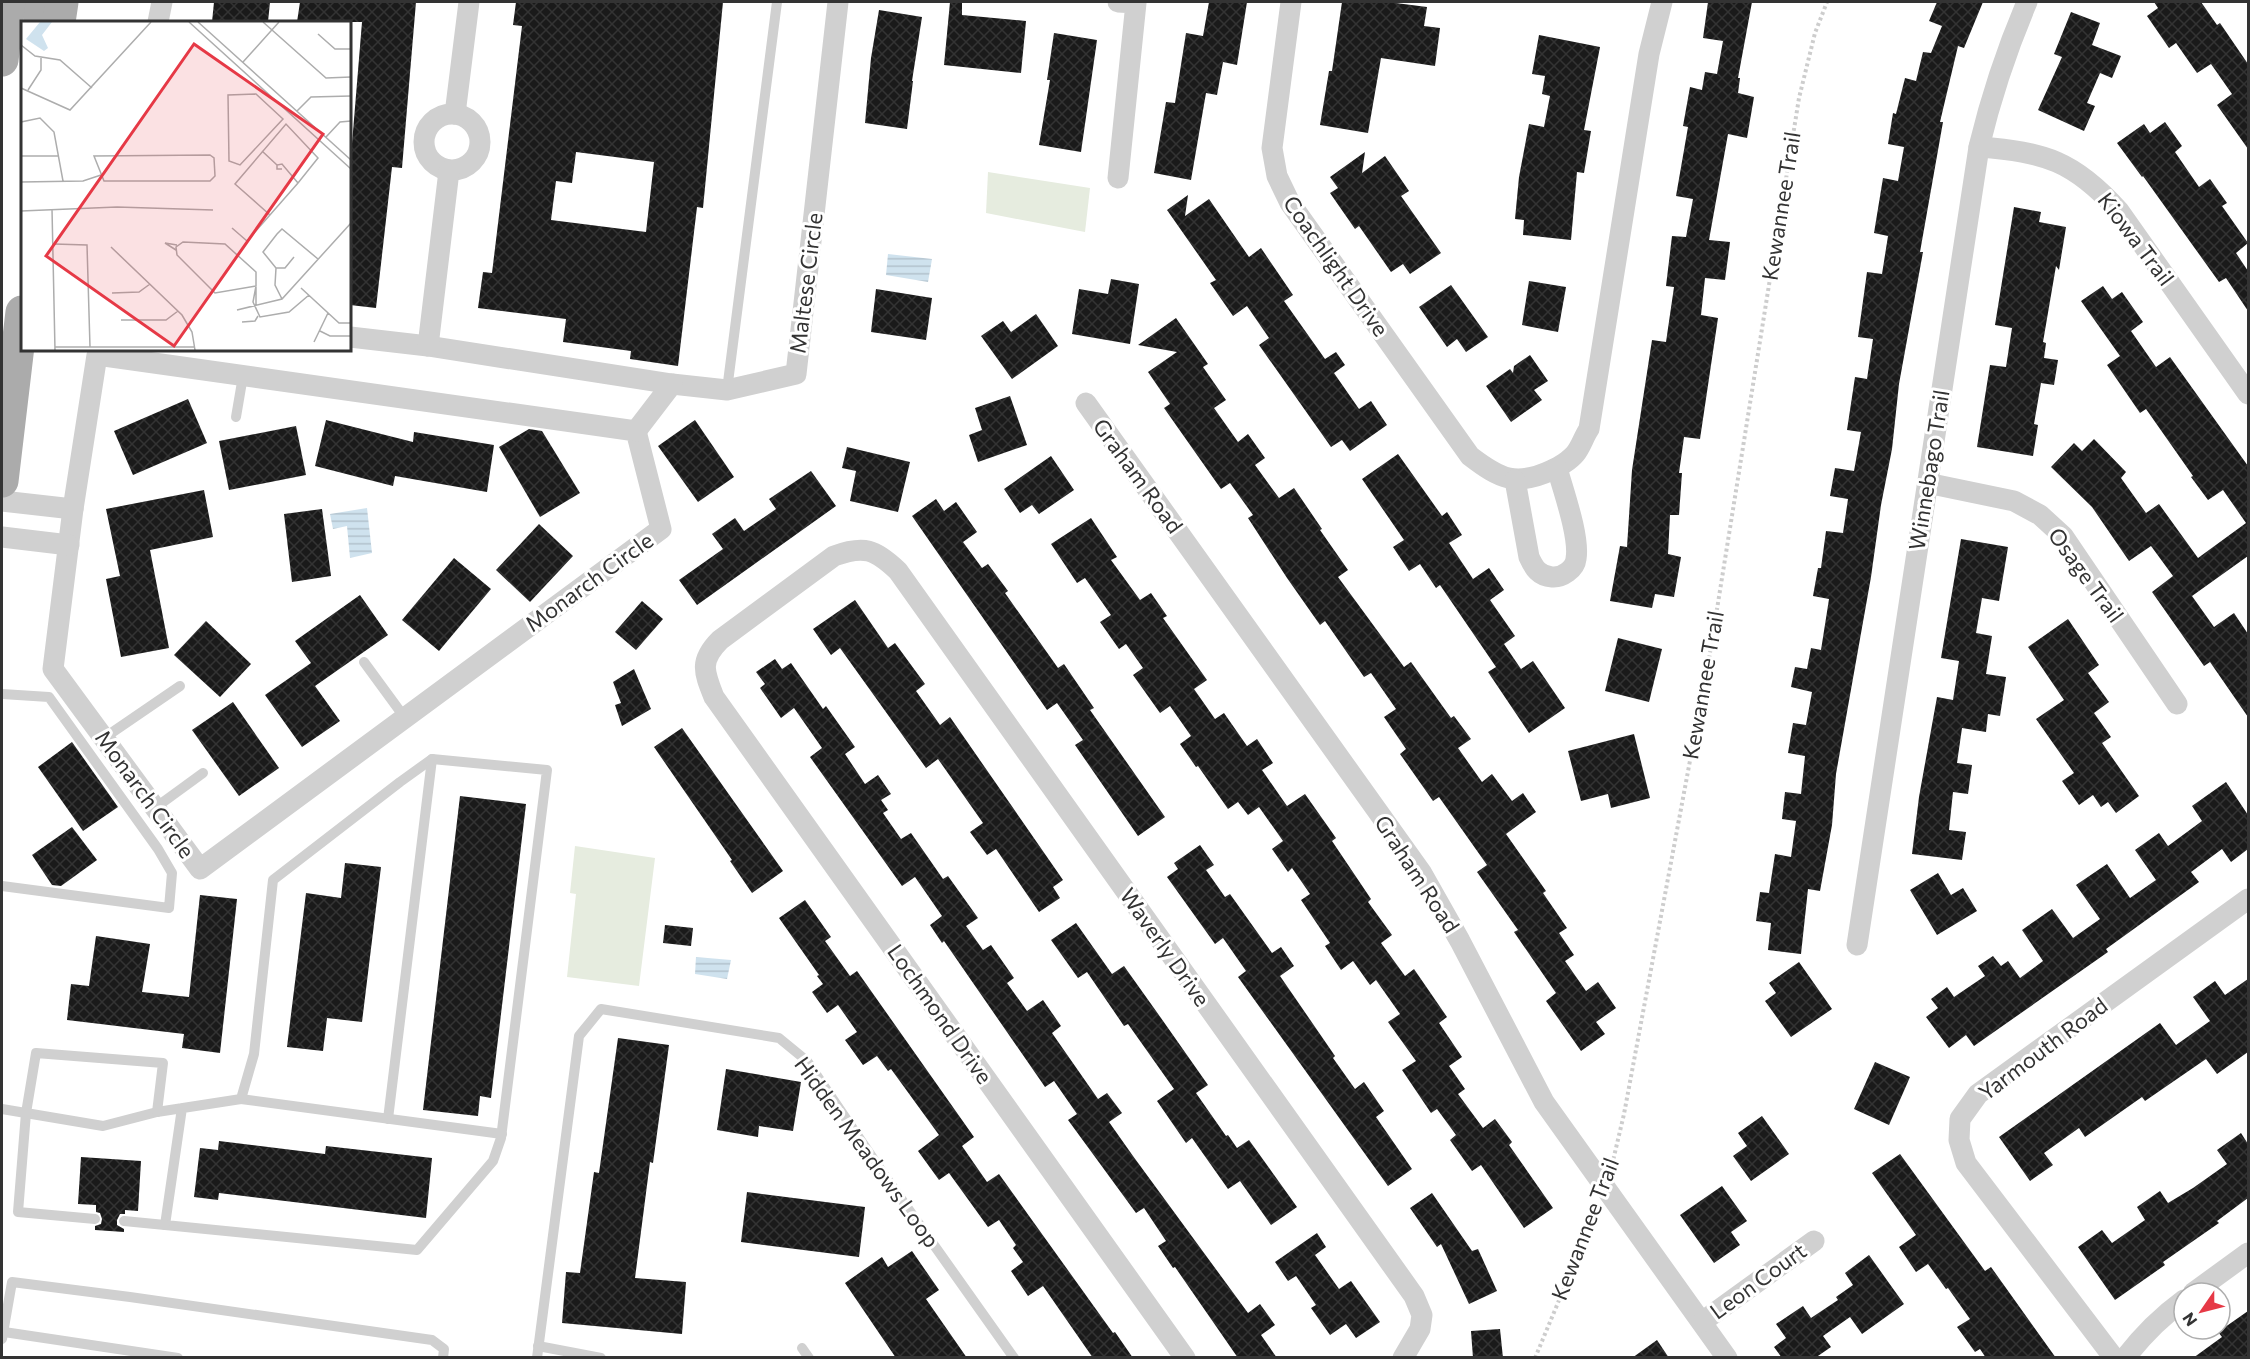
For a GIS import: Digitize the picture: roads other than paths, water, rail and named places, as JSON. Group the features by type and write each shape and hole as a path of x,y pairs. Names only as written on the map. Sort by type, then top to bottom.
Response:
{"main road":[{"path":"2,60 9,2"},
{"path":"34,2 39,10 40,21"},
{"path":"59,21 62,2"},
{"path":"2,481 21,320"}],"street":[{"path":"158,21 162,2"},
{"path":"455,114 469,2"},
{"name":"Maltese Circle","path":"351,337 428,346 672,384 727,390 796,374 838,2"},
{"path":"1118,2 1136,3 1118,178"},
{"name":"Coachlight Drive","path":"1291,2 1272,148 1277,176 1290,203 1470,456 1489,470 1515,480"},
{"path":"1557,468 1577,546 1575,563 1568,572 1558,577 1542,574 1534,568 1529,557 1515,480 1536,478 1557,468 1575,454 1588,429 1648,54 1662,2"},
{"name":"Winnebago Trail","path":"1857,945 1979,147 1991,98 2008,45 2027,2"},
{"path":"455,114 475,125 480,135 480,146 477,156 470,165 460,170 449,171 438,167 430,160 425,150 424,139 427,128 435,120 444,115 455,114"},
{"name":"Kiowa Trail","path":"1979,147 2016,150 2049,158 2077,171 2099,189 2119,211 2248,394"},
{"path":"428,346 449,171"},
{"name":"Monarch Circle","path":"99,352 243,376 636,431 662,529 200,869 53,669 73,509 99,352"},
{"path":"636,431 672,384"},
{"name":"Graham Road","path":"1086,403 1421,872 1460,941 1544,1102 1727,1358"},
{"name":"Osage Trail","path":"1927,483 2014,501 2040,515 2063,536 2177,704"},
{"path":"2,501 73,509"},
{"path":"2,537 69,545"},
{"name":"Lochmond Drive","path":"869,550 853,549 834,556 720,640 709,651 704,666 706,678 714,697 1185,1358"},
{"name":"Waverly Drive","path":"869,550 883,557 898,571 1414,1296 1422,1315 1420,1329 1402,1358"},
{"name":"Yarmouth Road","path":"2114,1358 1966,1163 1959,1140 1960,1119 1978,1094 2248,899"},
{"name":"Leon Court","path":"1702,1322 1814,1241"},
{"path":"2210,1281 2248,1253"},
{"path":"2125,1358 2139,1340 2172,1309"}],"lane":[{"path":"727,390 777,2"},
{"path":"236,417 243,376"},
{"path":"364,662 405,718"},
{"path":"104,738 180,686"},
{"path":"2,694 49,697 158,849 172,873 169,908 2,886"},
{"path":"124,1221 417,1250 493,1161 502,1134 547,770 432,759 273,880 255,1054 241,1099"},
{"path":"388,1119 432,759"},
{"path":"155,808 203,773"},
{"name":"Hidden Meadows Loop","path":"538,1352 579,1036 601,1010 779,1038 807,1061 885,1176 1014,1357"},
{"path":"95,1219 18,1212 26,1113 36,1053 163,1063 157,1112"},
{"path":"2,1109 103,1126 157,1112 241,1099 502,1134"},
{"path":"165,1225 182,1108"},
{"path":"177,1358 2,1340 12,1282 432,1340 444,1349 443,1358"},
{"path":"802,1348 809,1358"},
{"path":"538,1352 601,1358"}],"water":[{"path":"888,254 932,259 928,282 886,275"},
{"path":"367,508 372,553 350,558 347,526 333,529 330,514"},
{"path":"696,957 731,960 727,979 695,974"}]}
